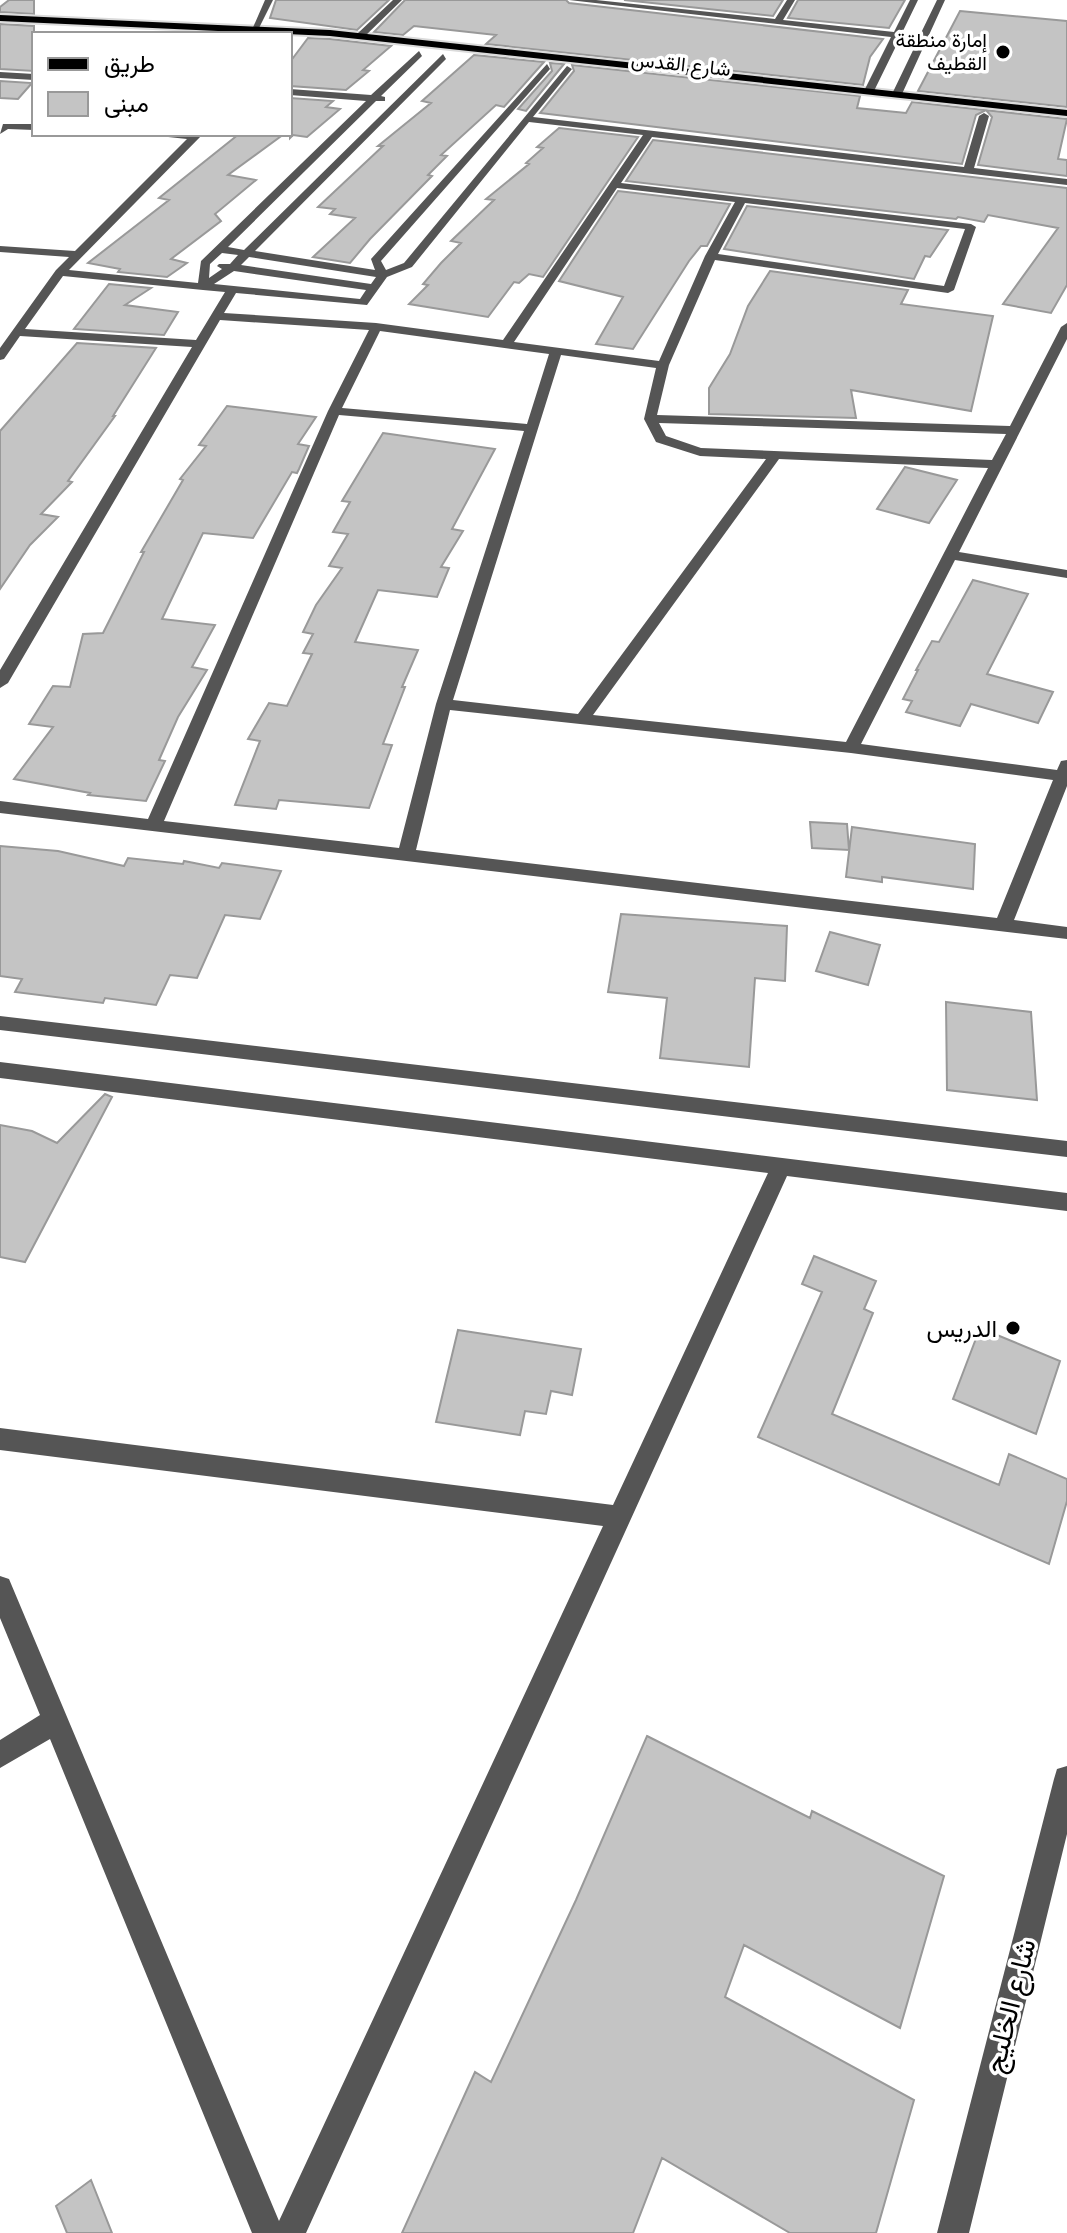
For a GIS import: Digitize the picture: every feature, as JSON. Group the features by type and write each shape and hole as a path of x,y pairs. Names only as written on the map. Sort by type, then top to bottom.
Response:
{"main road":[{"path":"0,18 289,32"},
{"path":"0,29 64,32"},
{"path":"292,32 360,36 1067,113"},
{"name":"شارع القدس","path":"405,53 1067,125"}],"street":[{"path":"254,30 269,0"},
{"path":"360,36 398,0"},
{"path":"573,0 654,4 924,38"},
{"path":"778,21 791,0"},
{"path":"869,91 914,0"},
{"path":"897,94 941,0"},
{"path":"203,287 205,263 419,54"},
{"path":"203,287 233,267 443,57"},
{"path":"383,275 375,261 547,67"},
{"path":"219,249 383,275 408,265 567,69"},
{"path":"0,75 32,77"},
{"path":"292,92 398,101"},
{"path":"968,171 984,116"},
{"path":"527,119 1067,182"},
{"path":"2,127 32,127"},
{"path":"506,344 649,134"},
{"path":"0,356 60,272 197,136"},
{"path":"615,185 971,227 948,290 711,256"},
{"path":"742,199 711,256 663,365 650,419 661,439 700,452 999,464"},
{"path":"0,249 77,254"},
{"path":"205,263 374,288"},
{"path":"60,272 363,303"},
{"path":"363,303 383,275"},
{"path":"0,683 232,290"},
{"path":"363,303 376,327"},
{"path":"217,316 376,327 663,365"},
{"path":"154,825 334,411 376,327"},
{"path":"851,748 1067,327"},
{"path":"17,332 200,344"},
{"path":"406,855 444,704 556,351"},
{"path":"334,411 532,428"},
{"path":"650,419 1016,430"},
{"path":"582,719 775,455"},
{"path":"952,555 1067,574"},
{"path":"444,704 1065,771 1003,925"},
{"path":"0,807 1067,933"},
{"path":"0,1023 1067,1149"},
{"path":"0,1070 1067,1202"},
{"path":"290,2233 781,1167"},
{"path":"0,1439 620,1517"},
{"path":"0,1588 268,2233"},
{"path":"0,1755 55,1721"},
{"name":"شارع الخليج","path":"953,2233 1067,1779"}],"building":[{"path":"9,0 34,0 34,14 0,12 0,7"},
{"path":"276,0 389,0 357,30 270,18"},
{"path":"405,0 566,0 569,3 883,39 870,57 863,85 486,44 496,35 414,26 403,35 374,32"},
{"path":"624,0 783,0 773,16"},
{"path":"798,0 905,0 889,28 788,18"},
{"name":"إمارة منطقة القطيف","path":"960,11 1067,21 1067,107 918,91"},
{"path":"0,24 34,26 32,71 0,69"},
{"path":"308,38 391,46 363,70 369,71 346,90 292,86 292,59"},
{"path":"474,55 544,62 504,107 496,105 441,155 447,156 428,175 432,176 350,263 313,257 355,218 330,214 335,209 318,207 383,146 378,146 431,103 422,101"},
{"path":"550,63 564,64 526,111 518,109 552,71"},
{"path":"572,65 860,96 857,108 906,113 912,102 986,110 976,115 962,164 540,113 574,71"},
{"path":"0,81 32,83 18,99 0,98"},
{"path":"292,98 333,101 326,107 340,109 307,137 293,135"},
{"path":"986,110 1067,119 1058,159 1067,160 1067,176 978,165 992,117"},
{"path":"559,128 638,137 543,277 529,274 519,283 514,282 488,317 409,304 461,243 451,241 494,200 486,199 529,164 526,163 543,148 537,147"},
{"path":"236,136 281,136 228,175 256,180 215,214 221,221 171,259 187,263 167,277 118,272 120,269 88,263 169,200 159,198"},
{"path":"653,140 1067,188 1067,285 1051,313 1003,304 1058,228 988,215 984,222 626,181"},
{"path":"618,191 730,204 707,246 701,246 689,261 633,349 596,344 623,297 559,281"},
{"path":"747,206 948,230 930,257 925,256 914,279 724,249"},
{"path":"770,271 908,290 901,304 993,316 971,411 851,390 856,418 709,414 709,388 730,354 748,306"},
{"path":"109,284 151,288 125,305 178,312 164,335 74,329"},
{"path":"77,343 156,348 115,416 68,481 72,482 41,514 58,517 30,545 0,589 0,431"},
{"path":"227,406 316,417 298,444 309,446 297,473 292,472 253,538 203,533 162,619 215,625 192,667 207,670 178,717 159,760 165,761 146,801 88,795 90,793 14,779 53,727 29,724 53,686 70,687 83,634 103,633 144,552 141,552 183,480 180,479 206,446 199,445"},
{"path":"383,433 495,449 452,529 463,531 441,567 449,568 437,597 378,590 355,642 418,650 383,744 392,745 369,808 279,800 276,809 235,805 260,741 248,739 269,703 287,706 312,654 303,653 313,634 303,632 316,605 342,568 329,566 348,534 333,532 350,502 342,501"},
{"path":"905,467 957,480 929,523 877,509"},
{"path":"973,580 1028,594 987,674 1053,692 1038,723 971,704 960,726 906,712 912,701 903,699 916,670 932,641 939,642"},
{"path":"810,822 847,824 849,850 812,848"},
{"path":"852,827 975,844 973,889 882,877 882,882 846,877"},
{"path":"0,846 58,851 124,866 128,858 183,864 184,861 219,868 222,863 281,871 260,919 225,915 197,978 170,975 156,1005 105,998 103,1003 15,992 22,979 0,976"},
{"path":"621,914 787,926 785,981 755,978 749,1067 660,1058 667,998 608,992"},
{"path":"830,932 880,945 868,985 816,971"},
{"path":"946,1002 1031,1012 1037,1100 947,1090"},
{"path":"105,1094 112,1097 25,1262 0,1257 0,1125 32,1131 57,1143"},
{"path":"814,1256 876,1281 864,1309 873,1313 832,1414 999,1485 1009,1454 1067,1479 1067,1501 1049,1564 758,1437 822,1292 802,1284"},
{"path":"980,1328 1060,1361 1036,1434 953,1399"},
{"path":"458,1330 581,1349 572,1395 551,1391 546,1414 525,1411 520,1435 436,1422"},
{"path":"647,1736 810,1818 812,1811 944,1876 900,2028 744,1945 725,1997 914,2100 876,2233 790,2233 662,2158 633,2233 402,2233 475,2072 491,2082 576,1900"},
{"path":"91,2180 112,2233 67,2233 56,2206"}],"place":[{"name":"إمارة منطقة القطيف","path":"1003,52"},
{"name":"الدريس","path":"1013,1328"}]}
